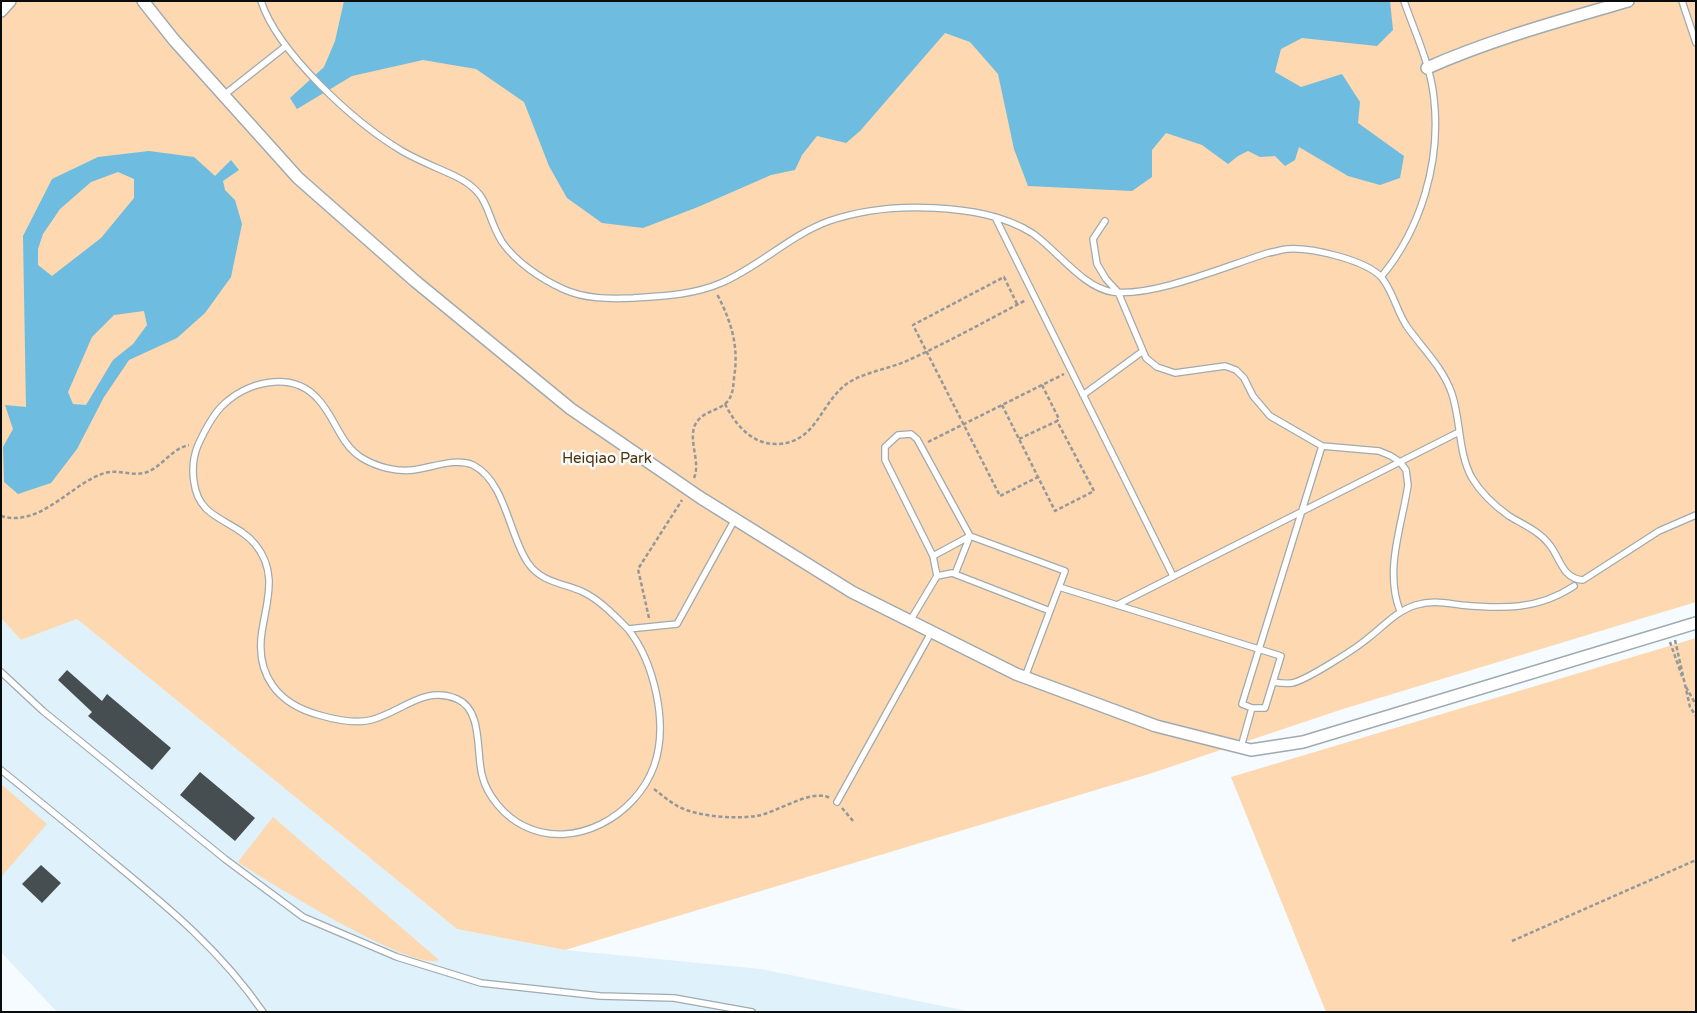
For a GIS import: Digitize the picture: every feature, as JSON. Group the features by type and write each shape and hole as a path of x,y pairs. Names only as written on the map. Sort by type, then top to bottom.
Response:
{"street":[{"path":"1,11 10,1"},
{"path":"143,1 174,40 298,178 415,282 571,409 689,490 852,592 1025,677 1156,726 1251,750 1303,742 1696,623"},
{"path":"1427,68 1498,39 1628,1"}],"lane":[{"path":"261,1 269,23 286,46 308,72 339,102 368,128 401,150 464,181 477,190 484,199 502,242 539,276 563,289 580,295 611,299 673,295 713,286 827,222 860,212 896,207 972,211 1005,220 1033,234 1093,284 1110,292 1151,290 1287,249 1312,250 1371,269 1381,277 1406,326 1444,374 1456,406 1459,432 1466,463 1481,492 1509,516 1549,543 1563,569 1575,580 1583,580 1659,531 1696,515"},
{"path":"1381,277 1400,255 1416,220 1428,185 1436,140 1434,98 1427,68 1404,1"},
{"path":"1682,1 1696,43"},
{"path":"224,95 286,46"},
{"path":"995,217 1173,576"},
{"path":"1105,221 1093,239 1097,264 1106,279 1118,292 1146,358 1157,367 1175,373 1226,366 1236,370 1244,378 1253,396 1270,416 1322,446 1379,451 1400,462 1406,470 1408,485 1392,575 1394,596 1400,611"},
{"path":"1083,395 1143,351"},
{"path":"269,383 299,384 316,396 346,442 358,456 375,464 392,469 411,470 460,462 473,465 484,474 498,493 509,515 516,542 530,566 553,583 582,591 603,605 628,629 638,641 650,666 658,709 659,728 654,765 645,783 622,810 603,825 589,830 557,834 525,827 511,818 487,788 482,776 476,728 468,708 461,700 437,694 430,695 412,701 385,715 357,721 324,716 286,702 274,689 261,651 262,632 270,596 266,562 256,545 243,532 203,508 196,497 193,460 197,447 219,409 234,396 250,387 269,383"},
{"path":"1117,605 1459,432"},
{"path":"910,621 937,576 933,556 885,460 885,447 898,435 911,434 922,445 970,536 1065,571 1025,677"},
{"path":"1059,587 1259,649 1282,656 1265,708 1252,708 1242,704 1259,649 1302,512 1322,446"},
{"path":"628,629 676,624 735,519"},
{"path":"933,556 970,536"},
{"path":"954,574 970,536"},
{"path":"937,576 954,574 1050,612"},
{"path":"1273,682 1293,683 1334,661 1366,641 1400,611 1417,604 1436,601 1505,609 1530,606 1563,594 1574,586"},
{"path":"837,802 932,631"},
{"path":"1,672 43,711 210,847 303,917 397,957 481,982 600,996 674,998 752,1012"},
{"path":"1241,747 1252,708"},
{"path":"1,770 166,906 209,944 243,983 263,1012"},
{"path":"712,1012 713,1005"}],"path":[{"path":"1018,304 1004,277 913,325 928,351 1000,496 1038,477"},
{"path":"652,626 638,569 689,490 696,474 695,426 702,415 725,404 732,395 737,357 735,336 728,314 713,286"},
{"path":"725,404 746,433 759,441 776,444 793,441 806,435 848,383 928,351 1034,296"},
{"path":"922,445 1071,370"},
{"path":"1002,405 1055,511 1094,491 1057,421 1059,419 1042,385"},
{"path":"1019,439 1057,421"},
{"path":"1,516 9,518 31,514 46,508 92,478 119,471 143,473 155,468 177,449 188,445 197,447"},
{"path":"1669,630 1690,708 1696,716"},
{"path":"1669,630 1685,684 1696,705"},
{"path":"645,783 680,807 702,813 733,816 756,816 808,797 826,796 837,802 854,822"},
{"path":"1512,941 1696,860"}],"shaded area":[{"path":"1,618 21,640 77,619 457,929 565,950 761,969 972,1012 57,1012 1,952"}],"green space":[{"name":"Heiqiao Park","path":"1,1 1696,1 1696,602 1343,709 1149,774 565,950 457,929 77,619 21,640 1,618"},
{"path":"1696,638 1696,1012 1326,1012 1231,777"},
{"path":"1,784 47,824 1,877"},
{"path":"273,817 439,960 424,960 401,953 339,923 238,862"}],"water":[{"path":"344,1 1390,1 1393,30 1377,46 1302,38 1281,49 1275,72 1301,87 1342,74 1360,102 1358,123 1404,156 1400,178 1380,185 1348,176 1299,147 1295,160 1285,166 1275,156 1260,157 1248,151 1228,164 1202,145 1166,133 1152,150 1152,177 1132,191 1028,186 1014,149 998,74 970,42 945,33 860,131 846,143 817,136 802,155 795,170 771,175 698,207 643,228 602,223 567,198 549,166 524,102 476,69 423,60 352,76 297,109 290,98 324,67 335,41"},
{"path":"149,151 194,157 215,176 231,160 239,170 223,181 225,190 235,200 242,224 231,277 205,313 177,338 129,360 104,397 77,449 51,483 18,494 4,482 3,447 13,429 5,405 26,407 23,236 52,179 98,157","holes":["118,172 134,179 134,198 101,238 52,276 38,265 38,249 43,234 60,209 91,182","144,311 147,325 133,344 113,360 86,405 73,404 68,392 92,337 114,315"]}],"building":[{"path":"67,670 102,701 107,694 171,748 152,770 88,716 92,712 58,680"},
{"path":"200,772 255,818 235,841 180,795"},
{"path":"41,865 61,883 42,903 22,884"}]}
